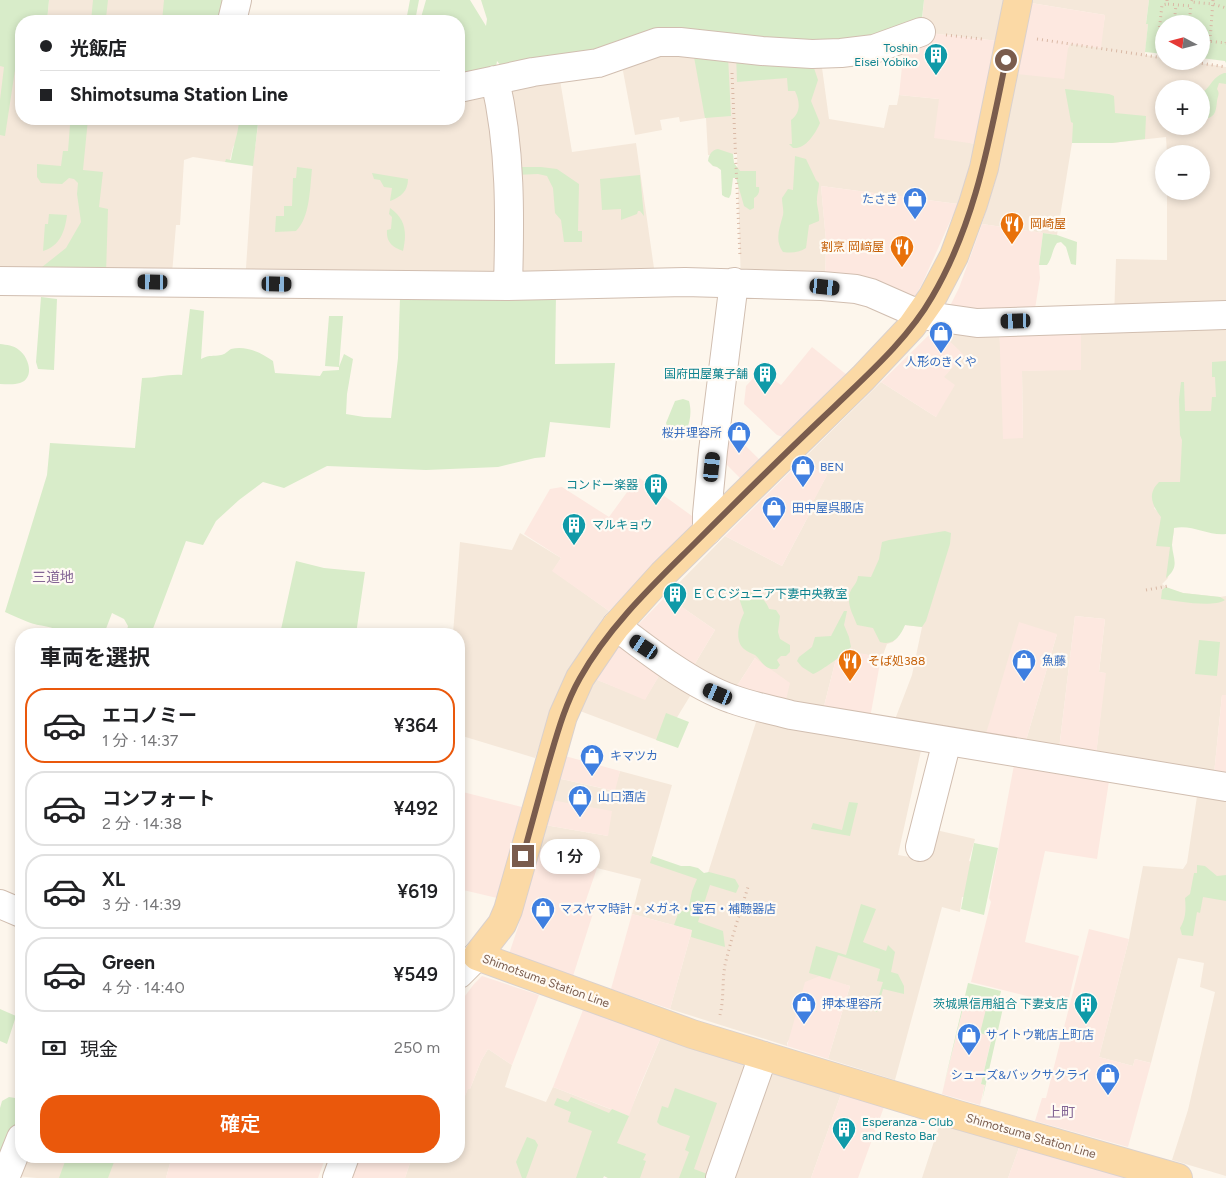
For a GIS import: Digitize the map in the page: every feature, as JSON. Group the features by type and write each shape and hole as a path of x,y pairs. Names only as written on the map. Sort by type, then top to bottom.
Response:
{"main road":[{"name":"Shimotsuma Station Line","path":"1018,0 984,168 954,256 933,296 921,315 864,378 706,532 657,581 616,626 580,678 563,716 508,910 502,924 468,965 958,1115 1178,1178"}],"street":[{"path":"233,15 236,0"},
{"path":"465,87 533,72 598,62 658,42 680,42 812,54 841,53 874,49 921,32"},
{"path":"495,80 500,101 509,170 508,286"},
{"path":"0,281 508,286 685,282 738,283 856,289 871,293 921,315 977,323 1226,315"},
{"path":"706,532 710,478 738,283"},
{"path":"616,626 705,688 732,700 791,716 1226,787"},
{"path":"920,847 947,741"},
{"path":"0,904 15,910"},
{"path":"720,1178 763,1056"},
{"path":"6,1178 15,1154"},
{"path":"337,1178 342,1163"}],"path":[{"path":"1162,15 1162,5 1167,2 1176,4 1213,2 1226,8"},
{"path":"1213,2 1210,41 1226,43 1226,39"},
{"path":"1175,15 1176,4"},
{"path":"921,32 988,39"},
{"path":"1034,38 1155,57"},
{"path":"731,48 737,158 738,283"},
{"path":"1210,65 1226,67"},
{"path":"1146,590 1168,586"},
{"path":"712,1040 722,1006 725,968 730,944 748,887"}],"shaded area":[{"path":"49,0 237,0 233,15 48,15"},
{"path":"924,0 1006,0 998,41 921,32"},
{"path":"1032,0 1149,0 1145,55 1155,57 1155,70 1210,70 1210,65 1226,67 1226,415 1180,482 1154,508 1174,528 1168,578 1162,584 1169,589 1183,593 1226,596 1226,695 1222,695 1214,774 1096,755 1105,673 1099,672 1105,619 1075,616 1059,749 1025,744 1057,634 985,737 894,722 912,675 922,627 905,625 893,642 887,644 880,663 868,655 838,651 823,710 785,704 755,658 735,689 693,667 715,630 666,596 725,536 782,566 810,513 807,512 827,475 801,461 881,382 936,417 943,377 938,330 999,322 1000,344 1023,438 1022,371 1047,370 1081,333 1114,318 1116,259 1167,260 1167,200 1210,200 1210,145 1166,145 1166,137 1112,143 1072,143 1057,235 982,224 996,179 1017,74 1026,74 1068,48 1070,43 1100,48 1105,15 1031,3"},
{"path":"1031,3 1105,15 1101,48 1070,44 1064,79 1017,74"},
{"path":"921,32 998,41 976,144 934,138 939,99 899,95 905,38"},
{"path":"820,53 829,119 884,128 889,105 897,105 899,95 939,99 970,143 976,144 958,204 821,186 826,241 825,287 741,283 737,154 708,155 706,118 680,122 679,117 660,120 662,130 635,135 620,55"},
{"path":"0,55 15,56 15,125 239,125 236,143 230,160 225,162 193,157 184,160 180,225 176,225 172,274 0,281"},
{"path":"558,68 572,152 636,143 656,282 245,283 253,162 258,125 465,125 465,87"},
{"path":"821,186 958,204 922,284 908,309 825,287 826,241"},
{"path":"982,224 1043,233 1039,265 1040,278 1033,321 1081,333 1081,370 1022,371 1023,438 1003,439 999,322 944,318 959,288"},
{"path":"936,328 964,355 944,377 955,385 936,417 881,382"},
{"path":"812,347 847,375 783,437 777,435 744,404 746,386 761,370 781,385"},
{"path":"717,418 760,460 741,479 713,451"},
{"path":"801,461 827,475 808,512 810,513 782,566 725,536"},
{"path":"638,477 699,521 609,611 552,571 561,558 524,534 550,489 562,487 609,517"},
{"path":"520,533 561,558 553,571 609,611 570,667 553,706 535,758 465,737 465,628 453,628 460,542 512,550"},
{"name":"ＥＣＣジュニア下妻中央教室","path":"666,596 715,630 693,667 635,628"},
{"path":"1075,616 1105,619 1099,672 1106,673 1096,755 1059,749"},
{"path":"1019,622 1057,634 1025,744 985,737"},
{"path":"627,634 660,674 645,700 595,679"},
{"path":"838,651 869,655 880,663 870,718 823,710"},
{"path":"755,658 790,683 785,704 735,689"},
{"path":"660,674 698,683 662,742 580,711 595,679 645,699"},
{"path":"1222,695 1226,695 1226,776 1214,774"},
{"path":"757,719 924,737 898,855 928,860 936,830 975,839 969,861 972,862 965,897 962,897 960,912 942,907 895,1080 828,1059 850,986 831,981 787,1043 787,1046 670,1009 692,930 632,914 641,879 597,868 594,864 539,849 545,825 608,836 558,802 551,800 557,778 614,791 620,771 672,785 651,859 707,876"},
{"name":"キマツカ","path":"565,756 620,771 615,791 557,778"},
{"path":"1014,765 1109,781 1097,859 1045,851 1025,942 1079,956 1067,1006 971,982 991,902 989,898"},
{"path":"1199,783 1226,787 1226,1176 1172,1160 1188,1110 1215,992 1200,987 1204,963 1178,958 1151,1063 1135,1059 1133,1066 1099,1057 1129,939 1143,866 1183,869 1187,863"},
{"path":"465,793 522,807 497,898 465,890"},
{"path":"551,800 612,811 608,836 545,825"},
{"path":"539,849 594,864 597,868 585,903 595,907 573,976 509,954"},
{"path":"632,914 692,930 670,1009 611,989"},
{"path":"1089,929 1129,939 1099,1057 1133,1066 1135,1059 1151,1063 1128,1147 1035,1121 1042,1098 1046,1098"},
{"path":"482,976 539,995 512,1065 488,1049 465,1096 465,996"},
{"path":"820,976 850,986 828,1059 787,1046 805,982"},
{"path":"965,1000 987,1005 992,1036 981,1084 985,1084 980,1105 942,1094"},
{"path":"583,1010 661,1037 629,1116 553,1087"},
{"path":"661,1037 841,1094 811,1178 608,1178 604,1176 603,1178 405,1178 410,1163 465,1163 465,1096 468,1088 470,1089 488,1049 512,1065 505,1087 546,1102 553,1087 628,1116"},
{"name":"Esperanza - Club and Resto Bar","path":"841,1094 884,1107 858,1178 811,1178"},
{"path":"940,1123 1020,1145 1008,1178 922,1178"},
{"path":"1020,1145 1133,1178 1008,1178"},
{"path":"15,1163 170,1163 166,1178 37,1178 6,1175"},
{"path":"170,1163 323,1163 318,1178 166,1178"},
{"path":"357,1163 410,1163 405,1178 351,1178"}],"green space":[{"path":"0,0 49,0 48,15 15,15 15,70 5,136 0,135 0,100 4,67 0,66"},
{"path":"93,0 108,0 106,15 92,15"},
{"path":"164,0 228,0 224,15 163,15"},
{"path":"410,0 419,0 416,15 407,15"},
{"path":"426,0 470,0 486,26 487,19 481,0 924,0 922,18 872,38 823,43 731,38 506,72 497,61 496,67 465,85 465,15 422,15"},
{"path":"1149,0 1226,0 1226,63 1225,61 1210,59 1210,15 1155,15 1155,53 1145,52 1148,24 1146,24"},
{"path":"736,54 814,68 818,80 811,101 820,123 813,136 806,143 798,148 793,148 789,144 792,144 791,120 797,114 799,103 795,91 788,91 787,78 737,82"},
{"path":"728,56 731,116 705,118 694,57"},
{"path":"1226,73 1226,84 1219,83 1215,112 1210,117 1210,85 1220,75"},
{"path":"1065,89 1109,94 1114,96 1115,113 1146,116 1145,139 1112,143 1072,143 1073,123 1071,122"},
{"path":"70,125 87,125 83,170 103,172 99,207 108,209 106,274 37,271 66,248 81,222 77,194 78,183 74,179 69,178 62,184 41,183 37,177 37,164 61,166 63,151 68,151"},
{"path":"239,125 258,125 253,166 225,162 226,159 231,160"},
{"path":"718,149 733,154 734,163 740,171 756,171 756,187 759,187 759,191 758,195 754,198 754,208 750,210 744,206 736,178 733,178 729,198 722,195 721,170 708,161 711,153"},
{"path":"795,156 806,159 819,183 817,202 819,221 809,225 806,248 795,252 783,252 778,238 783,213 782,198 788,189 793,190"},
{"path":"297,167 312,169 307,210 301,225 296,231 275,232 276,216 284,216 284,206 292,206 293,178 296,178"},
{"path":"514,167 557,169 579,184 578,231 582,231 582,242 564,242 561,220 555,213 553,188 547,176 538,174 514,175"},
{"path":"372,173 408,179 407,187 401,195 390,201 392,188 384,187 380,180 374,179"},
{"path":"640,175 644,216 638,211 637,214 621,220 621,209 602,210 600,179"},
{"path":"390,208 399,217 404,227 403,251 393,246 388,238 387,230 391,229 392,217 389,214"},
{"path":"49,214 67,215 65,227 58,242 43,251 45,224 48,224"},
{"path":"1043,233 1057,235 1077,242 1076,265 1071,264 1066,247 1061,242 1055,246 1047,265 1039,265"},
{"path":"556,294 555,364 615,363 610,428 550,422 545,457 498,467 426,470 327,466 284,488 263,482 216,521 203,545 186,541 153,628 128,628 124,619 112,613 106,628 51,628 32,624 5,612 47,475 50,443 135,448 142,378 182,375 190,309 204,311 201,359 225,354 231,349 242,348 264,355 273,361 275,373 320,376 323,371 339,370 344,354 353,359 347,394 346,414 391,418 398,358 400,298"},
{"path":"41,297 57,299 54,370 38,369 36,362"},
{"path":"329,316 343,316 339,367 325,366"},
{"path":"0,344 19,350 28,362 28,377 20,383 0,384"},
{"path":"1226,361 1226,534 1181,527 1174,528 1172,545 1174,566 1166,578 1170,547 1156,546 1161,517 1153,504 1152,495 1155,486 1159,482 1180,482 1182,440 1180,435 1179,399 1181,382 1184,382 1185,411 1211,411 1212,397 1216,397 1215,377 1212,377 1212,362"},
{"path":"683,399 689,401 690,409 686,432 669,432 666,423 675,401"},
{"path":"945,531 951,533 950,544 926,621 922,627 905,625 896,640 885,643 880,642 873,628 857,625 850,608 849,594 858,576 871,577 879,559 882,542"},
{"path":"296,561 324,568 365,572 357,628 281,628"},
{"path":"1166,587 1183,593 1220,597 1225,600 1212,604 1203,604 1161,599 1162,590"},
{"path":"741,591 750,592 758,596 765,601 769,609 776,610 780,616 778,632 780,639 790,645 790,652 777,660 780,665 777,669 766,667 755,655 745,650 739,641 738,631 744,613 740,601"},
{"path":"844,611 847,611 844,625 851,647 833,662 813,674 802,667 797,661 799,657 812,647 815,637 831,636"},
{"path":"1199,640 1220,642 1217,676 1195,674"},
{"path":"666,713 689,722 678,748 656,740"},
{"path":"849,802 858,803 850,836 811,829 813,823 842,830"},
{"path":"974,843 998,848 984,915 961,909"},
{"path":"652,856 681,866 698,868 704,873 709,872 735,879 739,886 736,893 710,885 698,922 723,931 725,947 691,937 692,930 674,925 679,911 685,911 689,906 697,879 650,863"},
{"path":"1197,865 1205,866 1217,876 1226,875 1226,901 1203,897 1200,913 1197,912 1193,936 1182,935 1180,928 1185,913 1185,898 1190,894 1194,873 1197,873"},
{"path":"861,904 876,909 863,942 886,951 888,945 895,952 891,972 898,974 904,986 904,994 883,989 877,1012 874,1011 883,982 877,981 880,969 838,955 830,979 809,973 816,946 846,955"},
{"path":"968,983 1001,991 997,1007 1003,1008 982,1101 985,1085 981,1084 992,1037 980,1033 987,1005 965,1000 943,1089"},
{"path":"0,1009 15,1016 15,1019 7,1044 0,1041"},
{"path":"675,1088 717,1103 694,1169 710,1175 709,1178 679,1178 689,1152 685,1150 690,1136 660,1125 657,1122 662,1106 668,1108"},
{"path":"9,1097 15,1098 15,1139 0,1178 0,1108 2,1101"},
{"path":"571,1097 609,1113 612,1109 629,1116 617,1143 646,1154 643,1160 646,1161 640,1178 608,1178 604,1176 603,1178 576,1178 592,1131 568,1122 571,1112 554,1105 557,1098 568,1102"},
{"path":"527,1137 535,1140 538,1145 526,1178 522,1178 516,1162"},
{"path":"64,1163 114,1163 108,1178 59,1178"}],"place":[{"name":"Toshin Eisei Yobiko","path":"936,76"},
{"name":"たさき","path":"915,220"},
{"name":"岡崎屋","path":"1012,245"},
{"name":"割烹 岡﨑屋","path":"902,268"},
{"name":"人形のきくや","path":"941,354"},
{"name":"国府田屋菓子舗","path":"765,395"},
{"name":"桜井理容所","path":"739,454"},
{"name":"BEN","path":"803,488"},
{"name":"コンドー楽器","path":"656,506"},
{"name":"田中屋呉服店","path":"774,529"},
{"name":"マルキョウ","path":"574,546"},
{"name":"ＥＣＣジュニア下妻中央教室","path":"675,615"},
{"name":"そば処388","path":"850,682"},
{"name":"魚藤","path":"1024,682"},
{"name":"キマツカ","path":"592,777"},
{"name":"山口酒店","path":"580,818"},
{"name":"マスヤマ時計・メガネ・宝石・補聴器店","path":"543,930"},
{"name":"押本理容所","path":"804,1025"},
{"name":"茨城県信用組合 下妻支店","path":"1086,1025"},
{"name":"サイトウ靴店上町店","path":"969,1056"},
{"name":"シューズ&バックサクライ","path":"1108,1096"},
{"name":"Esperanza - Club and Resto Bar","path":"844,1150"}],"district":[{"name":"三道地","path":"53,577"},
{"name":"上町","path":"1061,1112"}],"route":[{"path":"523,856 563,716 580,678 605,641 616,626 664,574 864,378 912,326 933,296 954,256 973,204 984,168 1006,60"}]}
